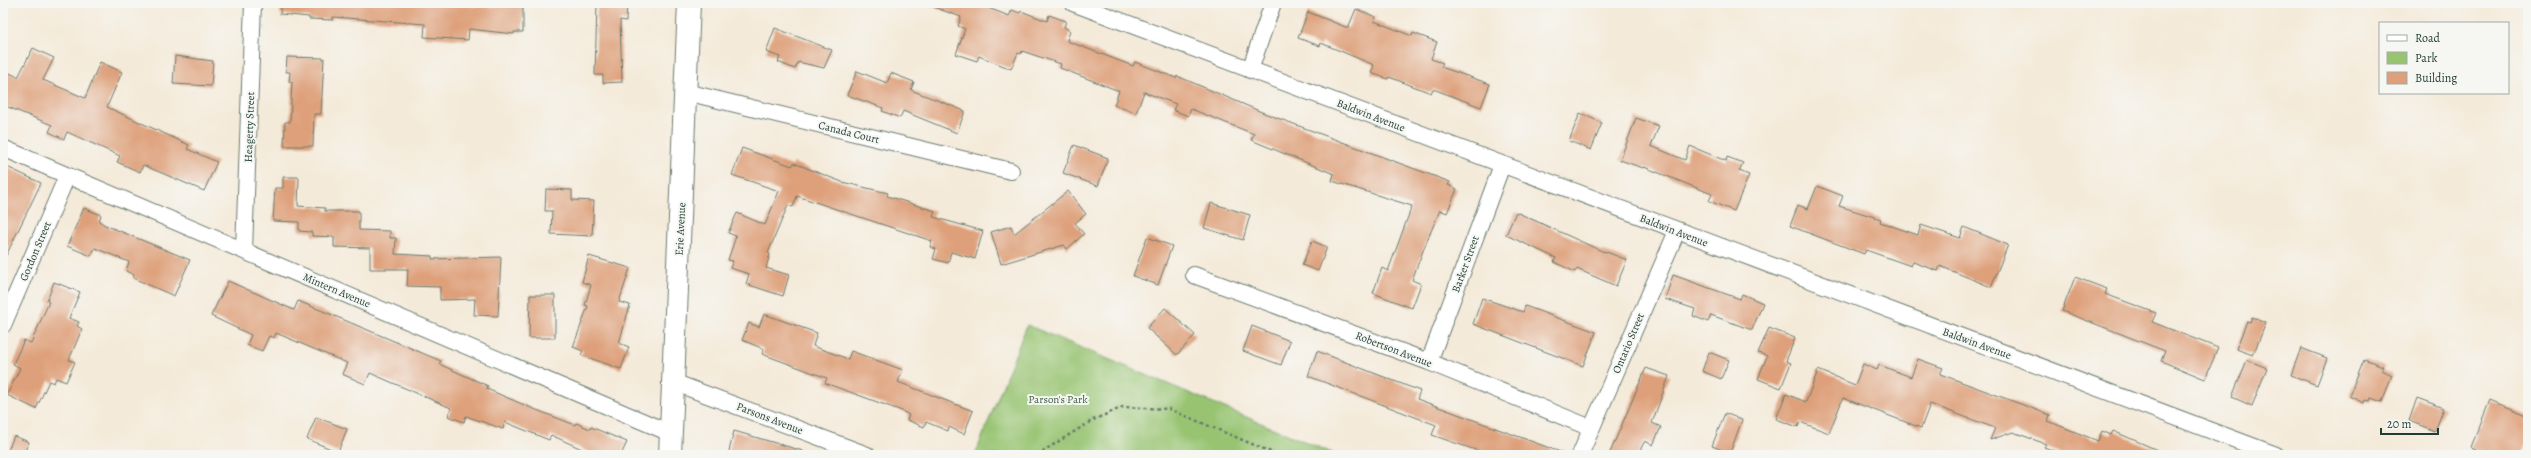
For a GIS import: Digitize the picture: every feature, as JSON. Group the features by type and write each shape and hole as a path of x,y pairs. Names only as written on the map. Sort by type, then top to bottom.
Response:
{"main road":[{"name":"Erie Avenue","path":"670,455 689,3"}],"street":[{"name":"Heagerty Street","path":"244,250 253,3"},
{"name":"Baldwin Avenue","path":"1073,3 2276,455"},
{"path":"1250,70 1273,3"},
{"name":"Canada Court","path":"686,92 1011,171"},
{"name":"Mintern Avenue","path":"3,148 670,433"},
{"name":"Barker Street","path":"1429,362 1502,165"},
{"name":"Gordon Street","path":"3,325 67,176"},
{"name":"Ontario Street","path":"1580,455 1677,231"},
{"name":"Robertson Avenue","path":"1194,275 1429,362 1591,428"},
{"name":"Parsons Avenue","path":"673,382 867,455"}],"path":[{"path":"1037,455 1093,420 1124,407 1168,409 1278,455"}],"green space":[{"name":"Parson's Park","path":"1027,325 1337,455 975,455"}],"building":[{"path":"281,3 470,3 470,6 523,7 523,32 514,32 514,34 469,29 468,40 424,37 425,24 333,17 333,20 309,19 309,17 280,14"},
{"path":"597,3 627,4 626,21 620,20 622,82 603,83 603,75 595,75"},
{"path":"928,3 984,3 983,6 1009,16 1012,10 1020,13 1021,11 1047,21 1049,15 1066,21 1064,27 1070,31 1067,41 1133,66 1135,62 1176,78 1177,76 1264,113 1450,182 1448,185 1457,189 1447,213 1440,210 1424,248 1412,280 1421,284 1412,308 1373,293 1382,268 1388,271 1412,206 1332,181 1334,174 1251,140 1254,134 1191,109 1188,116 1173,110 1176,104 1144,92 1136,113 1114,105 1119,91 1060,68 1061,64 1022,51 1021,54 1018,53 1011,69 979,56 977,61 956,54 965,29 958,26 961,17 928,5"},
{"path":"1356,9 1376,17 1374,21 1412,36 1413,33 1437,42 1431,59 1443,63 1441,67 1490,84 1481,107 1433,89 1431,93 1389,77 1388,79 1371,73 1374,65 1321,43 1320,46 1298,38 1308,12 1348,28"},
{"path":"775,28 832,50 824,68 798,62 795,69 778,62 780,57 766,52"},
{"path":"33,48 54,58 43,80 85,98 100,62 122,72 107,107 189,145 187,149 217,162 204,191 143,165 140,172 117,162 120,156 67,132 64,139 49,132 52,125 3,105 3,70 18,77"},
{"path":"175,56 213,61 211,86 173,84"},
{"path":"287,57 324,58 321,114 314,114 313,146 284,146 285,122 290,122 292,82 289,82 290,72 286,72"},
{"path":"857,71 887,83 891,73 914,82 911,90 965,111 957,133 903,111 900,118 882,111 883,108 847,95"},
{"path":"1580,113 1602,123 1591,150 1569,141"},
{"path":"1636,118 1659,126 1651,146 1685,160 1690,146 1726,161 1727,157 1743,163 1739,171 1749,175 1734,211 1709,201 1712,194 1644,167 1643,168 1620,160"},
{"path":"1074,145 1108,158 1098,186 1063,173"},
{"path":"742,148 792,166 794,163 842,182 888,193 887,196 935,211 933,217 983,231 975,259 951,252 948,263 933,259 936,249 930,247 932,241 797,196 793,207 788,205 768,253 770,254 766,268 789,275 783,296 746,284 749,274 730,268 733,261 728,260 736,236 728,233 737,213 765,225 779,191 732,175"},
{"path":"3,165 41,183 3,262"},
{"path":"283,177 299,177 298,206 325,208 325,211 359,211 359,230 390,231 390,238 396,238 395,254 432,256 432,259 501,257 498,316 474,315 475,299 440,300 440,287 407,286 408,269 370,269 370,248 334,247 334,237 312,236 312,232 299,231 299,222 273,221 275,188 283,188"},
{"path":"1817,186 1843,196 1839,206 1881,219 1880,222 1918,235 1921,225 1960,238 1964,227 2008,245 1991,287 1940,266 1938,271 1913,262 1911,266 1866,250 1864,254 1790,226 1798,205 1808,209"},
{"path":"546,189 572,190 572,200 594,201 592,236 551,234 552,211 545,211"},
{"path":"1068,191 1086,214 1075,223 1084,234 1067,249 1064,245 1001,264 991,232 1011,226 1014,234"},
{"path":"1211,203 1250,215 1243,240 1204,228"},
{"path":"84,208 101,215 99,221 105,225 190,260 174,296 133,278 134,275 126,271 129,262 95,248 91,256 67,246"},
{"path":"1516,212 1604,252 1627,260 1616,286 1577,269 1575,272 1554,262 1556,258 1506,235"},
{"path":"1147,237 1172,246 1158,285 1133,276"},
{"path":"1312,241 1327,247 1318,271 1302,265"},
{"path":"589,256 630,268 619,302 630,305 619,343 629,347 621,369 581,355 583,351 573,347 588,306 585,305 591,285 582,282"},
{"path":"1673,275 1740,299 1742,294 1763,303 1752,330 1711,315 1708,322 1693,316 1695,309 1665,299"},
{"path":"2075,277 2107,289 2105,294 2156,313 2152,322 2218,348 2205,379 2161,361 2165,351 2062,311"},
{"path":"228,281 294,310 298,301 441,361 439,364 488,386 487,389 529,407 575,425 576,423 590,429 591,427 627,442 621,455 595,455 551,435 549,440 505,422 503,429 466,416 464,422 448,416 451,408 370,373 365,384 342,374 347,363 276,333 274,338 269,336 262,351 247,345 251,335 211,316"},
{"path":"54,282 80,292 69,318 79,322 77,326 82,329 69,360 75,362 66,382 56,378 54,383 49,381 36,409 7,395 20,368 13,364 24,340 31,343 49,302 47,301"},
{"path":"530,295 555,295 555,338 529,338"},
{"path":"1482,298 1523,312 1525,306 1596,332 1583,366 1473,324"},
{"path":"1165,308 1195,335 1177,355 1147,328"},
{"path":"764,314 817,333 813,346 848,359 851,351 903,370 898,382 973,411 964,434 949,427 948,431 926,422 924,427 907,420 909,415 902,411 825,383 827,378 762,354 764,349 742,340 749,323 759,327"},
{"path":"2252,317 2266,323 2253,355 2236,349 2247,321 2250,322"},
{"path":"1252,326 1290,341 1281,365 1243,351"},
{"path":"1769,328 1795,338 1786,361 1791,363 1781,388 1758,379 1767,356 1758,353"},
{"path":"2301,348 2327,358 2317,385 2291,375"},
{"path":"1317,351 1420,391 1417,399 1563,453 1563,455 1490,455 1432,435 1436,425 1308,376"},
{"path":"1709,352 1729,360 1721,379 1702,371"},
{"path":"1918,359 1943,368 1940,374 2050,415 2048,421 2098,441 2102,431 2111,435 2113,431 2169,455 2064,455 2044,447 2046,444 2013,432 1990,440 1995,428 1930,404 1921,428 1843,398 1829,433 1800,422 1798,427 1776,419 1786,394 1806,402 1818,370 1855,385 1863,364 1877,370 1879,365 1911,377"},
{"path":"2364,359 2383,366 2382,370 2392,375 2382,402 2371,398 2370,401 2365,400 2364,403 2349,396"},
{"path":"2247,360 2267,368 2252,406 2232,397"},
{"path":"1646,368 1669,376 1652,423 1661,427 1653,445 1645,441 1637,455 1609,455"},
{"path":"2417,398 2444,408 2435,431 2409,421"},
{"path":"2490,400 2528,416 2528,441 2522,455 2490,455 2471,447"},
{"path":"1725,413 1742,420 1730,453 1712,446"},
{"path":"316,417 347,429 338,452 307,439"},
{"path":"734,431 803,451 802,455 728,455"},
{"path":"14,436 29,442 23,455 6,455"}]}
